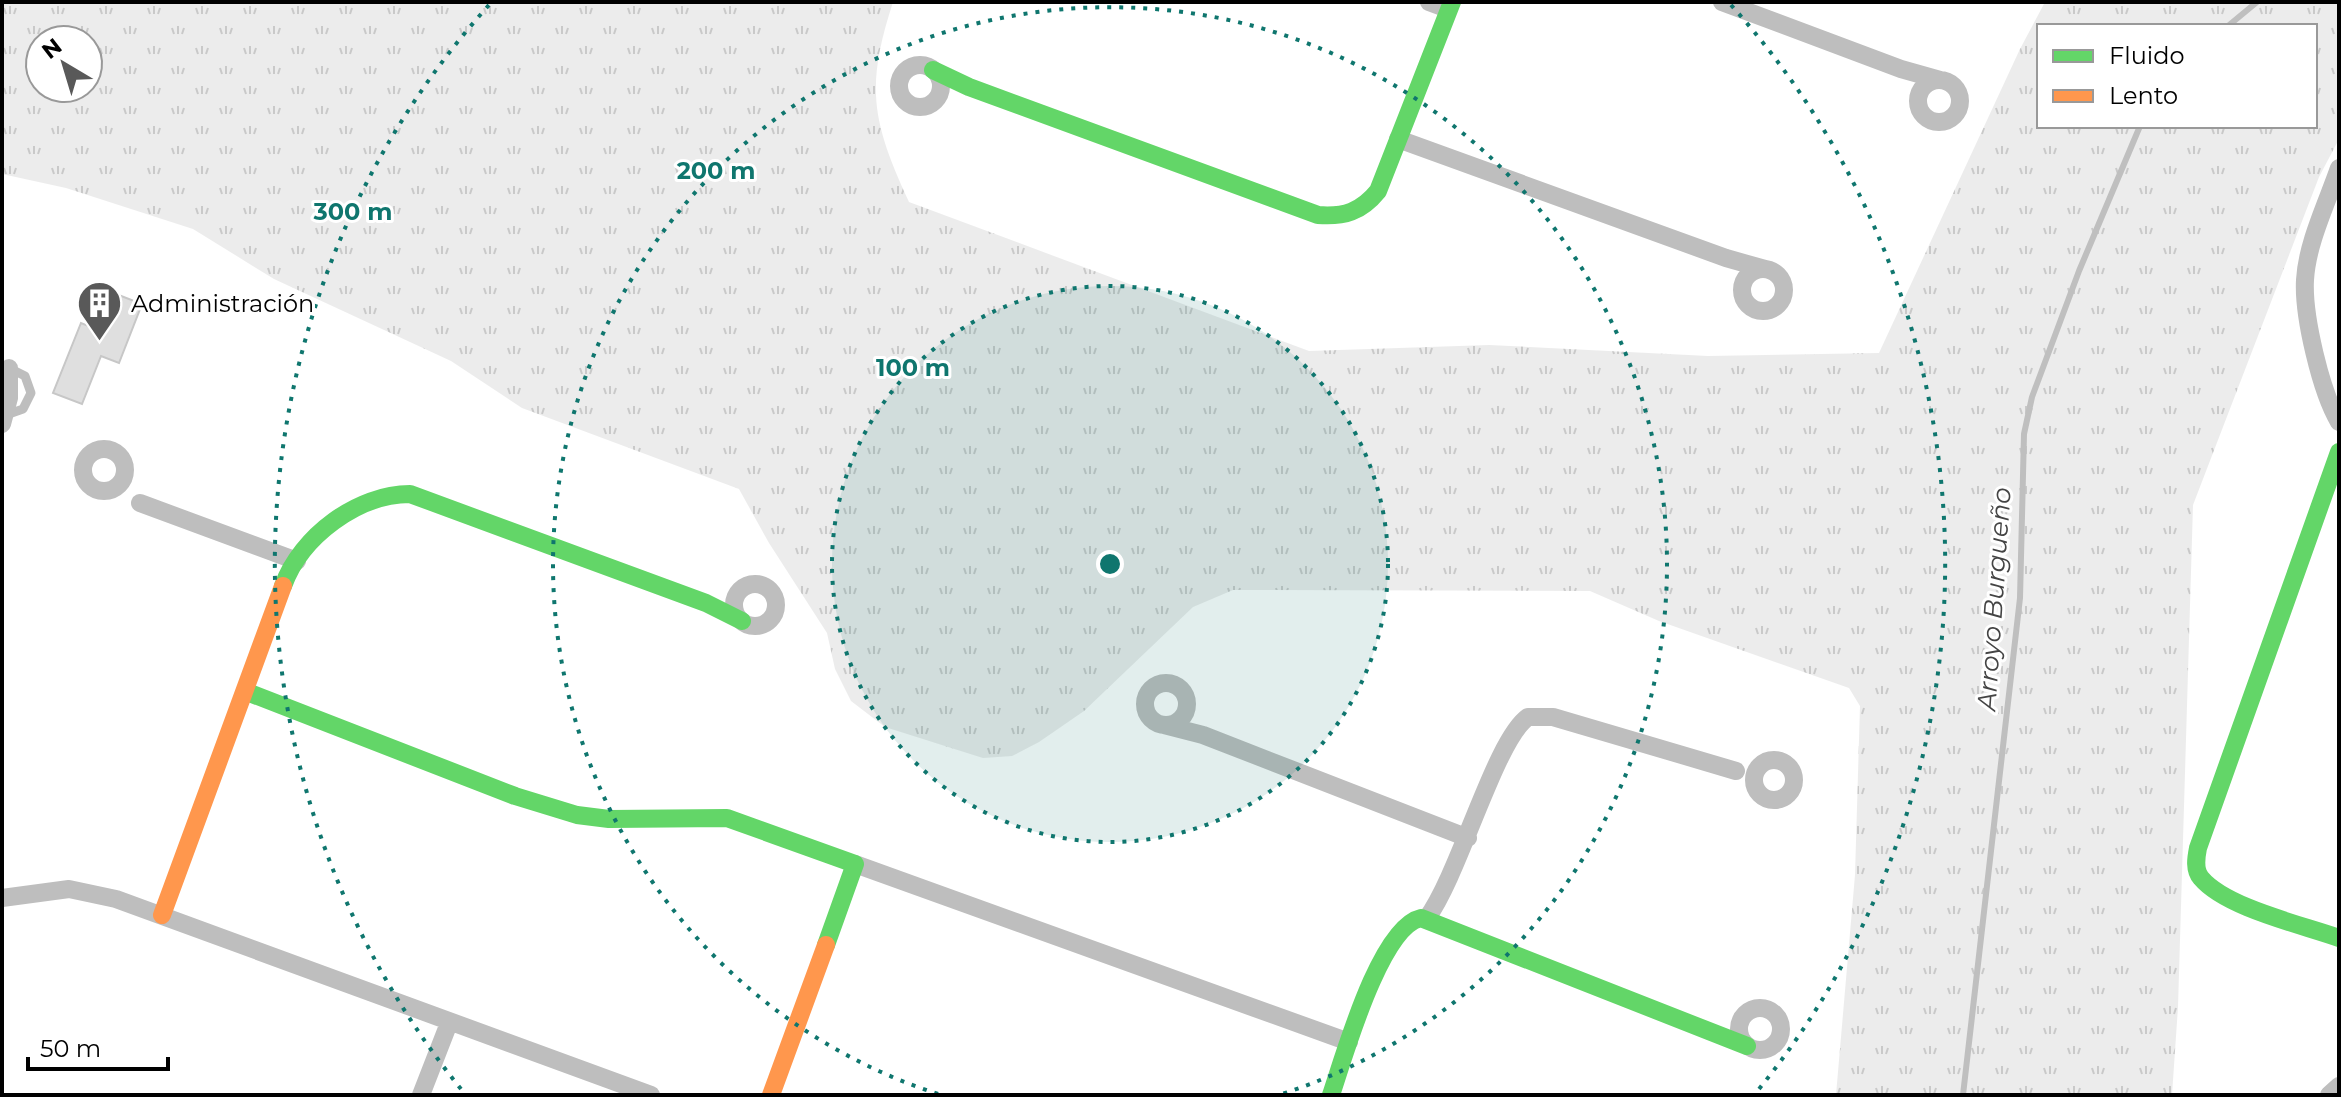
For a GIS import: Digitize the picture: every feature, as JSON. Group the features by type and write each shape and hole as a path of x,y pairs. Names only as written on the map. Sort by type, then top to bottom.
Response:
{"street":[{"path":"969,87 957,87 939,95 930,105 917,107 904,101 899,88 902,75 913,66 933,70 969,87 1318,215 1346,216 1368,204 1378,191 1450,6 1429,2"},
{"path":"1722,2 1901,69 1940,80 1957,91 1959,104 1953,116 1941,122 1927,119 1919,108 1919,95 1910,77 1901,69"},
{"path":"933,70 941,81 939,95"},
{"path":"1919,95 1927,84 1940,80"},
{"path":"1398,139 1777,274 1784,286 1782,300 1772,309 1758,311 1747,304 1743,284 1726,258"},
{"path":"2339,171 2309,254 2305,279 2324,392 2339,422"},
{"path":"1743,284 1751,273 1765,269"},
{"path":"4,419 10,385 9,368"},
{"path":"140,503 131,495 124,477 124,463 116,452 96,450 86,459 83,473 89,485 101,491 297,561"},
{"path":"2339,452 2198,848 2195,864 2201,878 2221,893 2339,938"},
{"path":"101,491 115,488 124,477"},
{"path":"162,915 247,692 285,580 297,561 365,500 395,492 410,494 706,603 755,626 768,622 775,611 775,597 766,587 752,584 736,596 718,603 706,603"},
{"path":"736,596 734,610 742,621"},
{"path":"1203,735 1195,728 1186,710 1186,697 1177,686 1163,683 1151,689 1145,708 1152,720 1203,735 1468,838"},
{"path":"247,692 515,796 577,815 609,819 727,818 1349,1042"},
{"path":"1164,725 1178,722 1186,710"},
{"path":"1331,1095 1386,951 1408,923 1427,918 1441,899 1518,723 1528,717 1553,717 1736,771 1765,797 1778,799 1789,792 1794,780 1790,768 1779,760 1736,771"},
{"path":"1756,788 1755,776 1761,765"},
{"path":"771,1095 855,864"},
{"path":"2,898 51,891 90,891 651,1095"},
{"path":"1427,918 1460,936 1711,1029 1747,1046 1761,1050 1773,1045 1780,1033 1779,1020 1763,1008 1749,1011 1740,1021 1722,1029 1711,1029"},
{"path":"1740,1021 1739,1035 1747,1046"},
{"path":"421,1095 449,1023"},
{"path":"2329,1095 2339,1086"}],"green space":[{"path":"2,2 893,2 878,58 877,104 887,149 909,202 1309,351 1489,345 1708,356 1879,353 2020,49 2045,2 2339,2 2339,139 2319,177 2193,505 2178,1007 2172,1095 1836,1095 1855,875 1860,706 1849,688 1659,621 1590,591 1233,590 1193,607 1084,711 1039,742 1012,756 983,758 885,727 851,701 835,669 827,633 769,543 739,489 522,408 451,361 274,279 193,229 66,188 2,174"}],"building":[{"name":"Administración","path":"116,294 142,304 119,363 101,356 82,404 53,393 81,323 101,331"}],"waterway":[{"name":"Arroyo Burgueño","path":"2230,24 2257,2"},
{"name":"Arroyo Burgueño","path":"1963,1095 2020,598 2024,434 2032,397 2079,271 2139,128"}],"traffic: fast":[{"path":"933,70 969,87 1318,215 1336,215 1351,212 1378,191 1452,2"},
{"path":"2339,452 2198,848 2196,864 2201,878 2228,898 2339,938"},
{"path":"283,586 303,551 334,521 371,501 410,494 706,603 742,621"},
{"path":"247,692 515,796 577,815 609,819 727,818 855,864 826,945"},
{"path":"1331,1095 1354,1025 1378,968 1391,944 1406,927 1421,918 1747,1046"}],"traffic: slow":[{"path":"162,915 283,586"},
{"path":"771,1095 826,945"}],"place":[{"name":"Administración","path":"100,343"}]}
